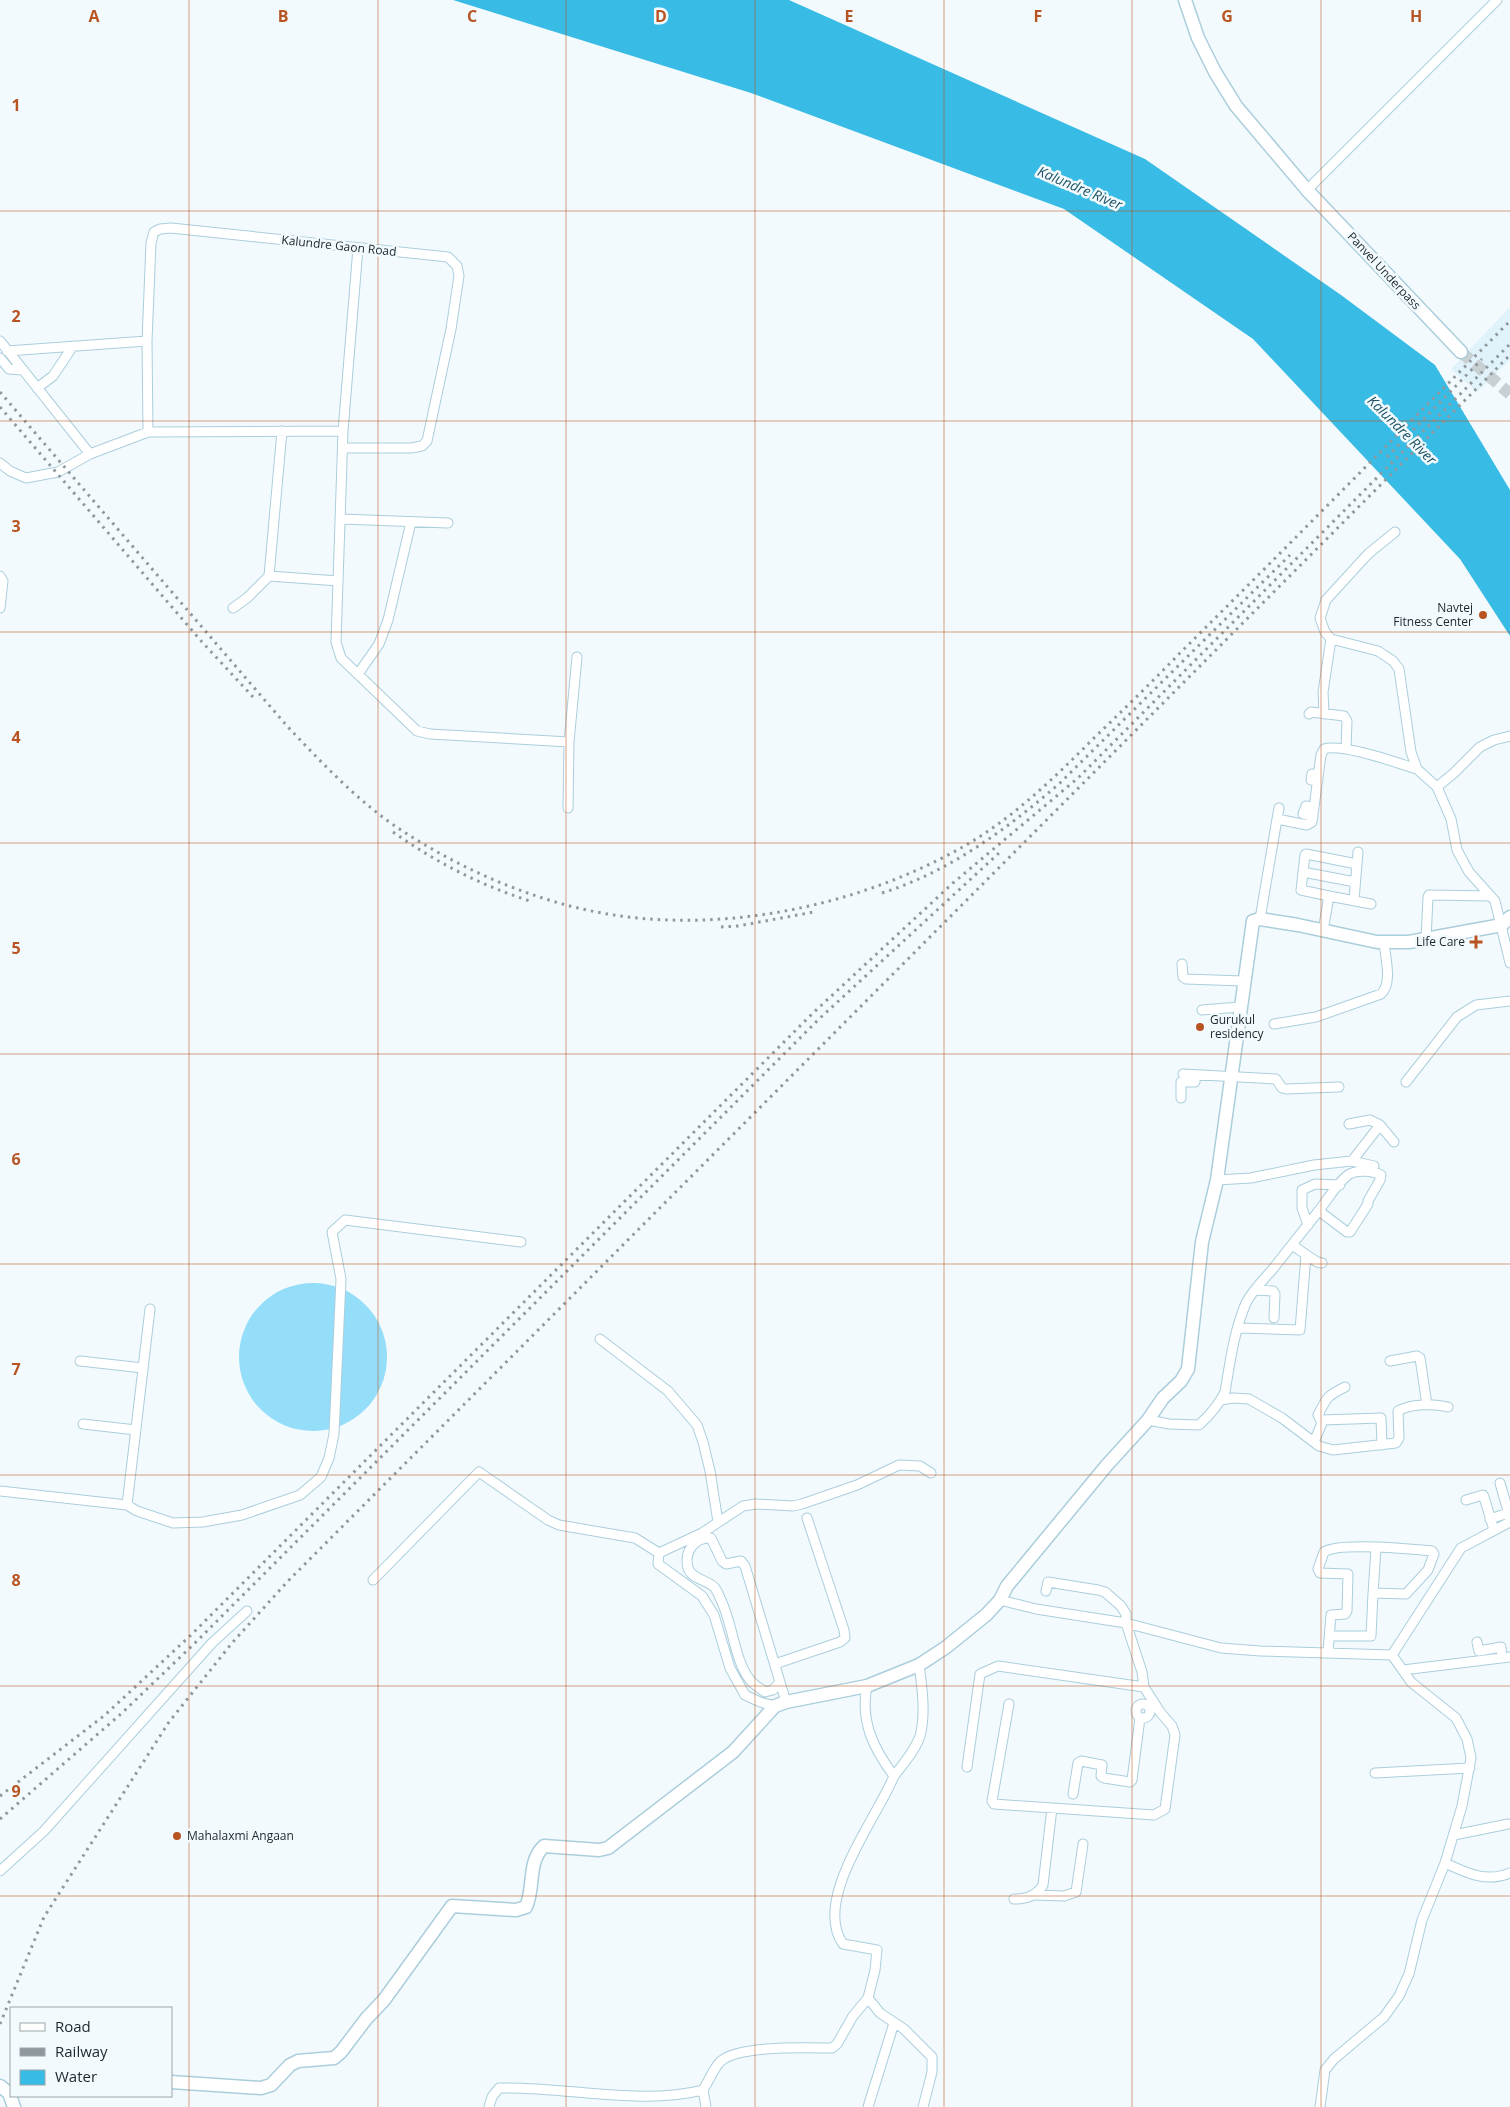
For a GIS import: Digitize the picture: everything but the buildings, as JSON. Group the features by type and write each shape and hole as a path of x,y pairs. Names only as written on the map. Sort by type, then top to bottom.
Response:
{"street":[{"name":"Panvel Underpass","path":"1185,0 1198,38 1215,72 1236,106 1307,190 1461,352"},
{"path":"1307,190 1497,0"},
{"name":"Kalundre Gaon Road","path":"148,432 147,341 151,243 154,232 160,229 171,228 448,257 457,266 459,276 451,329 427,441 422,446 411,448 344,448"},
{"path":"358,248 344,431 336,642 341,658 418,731 430,734 569,742"},
{"path":"0,341 3,354 22,370 90,454"},
{"path":"3,354 73,346 147,341"},
{"path":"37,388 53,376 73,346"},
{"path":"233,608 247,598 269,576 282,431"},
{"path":"0,463 10,471 26,478 58,472 90,454 148,432 344,431"},
{"path":"341,519 448,523"},
{"path":"358,674 379,644 388,620 411,522"},
{"path":"1395,532 1368,554 1326,600 1320,618 1325,632 1331,639 1336,642 1378,651 1393,661 1399,669 1411,752 1417,769"},
{"path":"0,576 3,581 0,608"},
{"path":"269,576 338,581"},
{"path":"1324,714 1323,692 1331,639"},
{"path":"568,808 569,742 577,658"},
{"path":"1309,714 1344,716 1347,721 1346,749"},
{"path":"1437,787 1454,774 1480,748 1494,740 1510,736"},
{"path":"1277,819 1307,824 1312,822 1321,756 1324,749 1329,747 1346,749 1417,769 1437,787 1451,819 1457,850 1469,872 1495,901 1506,921 1510,963"},
{"path":"1260,919 1279,808"},
{"path":"1354,900 1358,852"},
{"path":"1357,864 1306,854 1304,855 1301,890 1372,904"},
{"path":"1303,872 1355,882"},
{"path":"1426,940 1428,897 1430,895 1490,896"},
{"path":"1323,930 1328,896"},
{"path":"659,1553 658,1564 702,1596 714,1615 730,1668 745,1695 760,1702 781,1704 867,1686 920,1665 972,1626 1000,1600 1007,1586 1107,1465 1148,1420 1163,1398 1181,1381 1188,1369 1202,1242 1217,1180 1253,920 1260,919 1384,942 1426,940 1506,921"},
{"path":"1274,1024 1316,1017 1381,994 1385,991 1387,981 1384,942"},
{"path":"1182,964 1183,977 1186,979 1244,981"},
{"path":"1406,1082 1457,1016 1476,1005 1510,1001"},
{"path":"1202,1010 1240,1007"},
{"path":"1181,1098 1181,1082 1188,1077 1276,1079 1282,1088 1286,1089 1339,1087"},
{"path":"1349,1124 1370,1120 1380,1125 1394,1142"},
{"path":"1352,1161 1380,1125"},
{"path":"1217,1180 1251,1178 1314,1165 1352,1161 1374,1166"},
{"path":"1148,1420 1170,1424 1199,1425 1221,1400 1225,1392 1235,1336 1246,1302 1348,1175 1354,1172 1376,1172 1381,1175 1368,1204 1350,1232 1346,1232 1319,1212"},
{"path":"1308,1226 1302,1208 1302,1190 1315,1184 1340,1185"},
{"path":"0,1491 127,1505 137,1511 172,1523 202,1522 242,1515 300,1495 321,1477 329,1458 334,1434 341,1279 332,1232 345,1220 521,1242"},
{"path":"1292,1245 1317,1262 1322,1263"},
{"path":"1239,1328 1300,1330 1306,1255"},
{"path":"1256,1290 1273,1292 1275,1294 1274,1318"},
{"path":"127,1505 150,1308"},
{"path":"600,1339 668,1391 697,1425 706,1452 718,1522"},
{"path":"1390,1361 1417,1356 1420,1358 1427,1405"},
{"path":"80,1361 143,1368"},
{"path":"1314,1442 1321,1430 1322,1420 1318,1415 1326,1400 1329,1395 1345,1387"},
{"path":"1221,1400 1233,1398 1249,1399 1282,1418 1320,1446 1333,1450 1392,1444 1399,1441 1398,1411 1438,1404 1448,1407"},
{"path":"1322,1420 1381,1418 1382,1445"},
{"path":"83,1424 136,1430"},
{"path":"659,1553 702,1533 743,1506 756,1504 793,1506 802,1504 857,1485 899,1465 920,1466 931,1473"},
{"path":"373,1580 479,1472 548,1520 559,1525 635,1538 659,1553"},
{"path":"1500,1482 1510,1518"},
{"path":"1466,1500 1483,1495 1494,1530"},
{"path":"775,1664 840,1642 845,1638 807,1518"},
{"path":"1490,1519 1510,1518"},
{"path":"1392,1655 1417,1624 1461,1548 1494,1530 1510,1518"},
{"path":"172,2082 261,2088 271,2085 290,2065 298,2061 334,2058 384,2000 452,1906 516,1910 526,1907 530,1898 534,1860 544,1846 599,1850 608,1848 733,1752 781,1704 780,1682 775,1664 741,1561 726,1564 722,1562 711,1538 699,1540 692,1544 687,1554 688,1569 693,1575 707,1581 715,1588 726,1609 742,1668 751,1682 765,1692 773,1690 780,1682"},
{"path":"1328,1652 1332,1615 1344,1614 1346,1611 1348,1574 1320,1573 1318,1570 1324,1552 1336,1546 1386,1547 1432,1551 1434,1554 1428,1570 1406,1594 1373,1594"},
{"path":"1369,1654 1376,1548"},
{"path":"1046,1592 1048,1582 1106,1592 1122,1606 1126,1614 1126,1623 1142,1672 1146,1690 1145,1704 1150,1709 1150,1713 1144,1718 1140,1718 1132,1780 1130,1782 1104,1778 1101,1776 1102,1766 1080,1761 1078,1763 1073,1794"},
{"path":"1000,1600 1045,1610 1126,1623 1221,1648 1260,1652 1328,1652 1392,1655"},
{"path":"0,1871 44,1831 212,1642 247,1611"},
{"path":"1330,1636 1371,1636"},
{"path":"1403,1670 1506,1657 1505,1646 1479,1651 1477,1642"},
{"path":"1320,2107 1326,2070 1334,2059 1384,2018 1399,1996 1409,1974 1422,1920 1454,1835 1470,1768 1471,1758 1467,1739 1456,1718 1411,1682 1392,1655"},
{"path":"706,2107 703,2090 720,2062 732,2054 769,2049 832,2048 837,2044 853,2016 868,1998 875,1970 877,1950 843,1944 837,1936 835,1910 851,1854 894,1776 907,1760 920,1737 923,1701 920,1665"},
{"path":"967,1767 980,1674 983,1672 998,1666 1146,1690 1172,1726 1175,1735 1165,1809 1154,1815 994,1804 992,1801 1009,1704"},
{"path":"867,1686 864,1699 865,1723 878,1752 894,1776"},
{"path":"1374,1773 1470,1768"},
{"path":"1035,1895 1043,1885 1052,1808"},
{"path":"1454,1835 1508,1824"},
{"path":"1014,1899 1023,1899 1035,1895 1064,1896 1076,1892 1083,1844"},
{"path":"1445,1863 1470,1875 1485,1878 1500,1877 1510,1873"},
{"path":"868,1998 880,2013 904,2030 932,2057 932,2072 923,2107"},
{"path":"868,2107 894,2023"},
{"path":"489,2107 492,2097 499,2088 650,2096 682,2096 703,2090"},
{"path":"7,2091 14,2107"}],"shaded area":[{"path":"1510,307 1510,360 1477,392 1451,369"},
{"path":"313,1283 341,1289 365,1305 381,1329 387,1357 381,1385 365,1409 341,1425 313,1431 285,1425 261,1409 245,1385 239,1357 245,1329 261,1305 285,1289"}],"water":[{"name":"Kalundre River","path":"453,0 789,0 1145,159 1341,295 1435,365 1510,490 1510,636 1460,559 1253,339 1064,209 751,93"}],"tunnel":[{"path":"1461,352 1510,394"}],"railway":[{"path":"0,392 287,726 350,790 392,824 458,863 505,884 553,901 625,917 674,920 724,919 773,913 822,903 870,889 916,871 959,849 996,826 1062,770 1304,530 1510,321"},
{"path":"0,1796 105,1715 191,1635 813,1013 953,883 1078,778 1510,344"},
{"path":"0,2024 44,1917 169,1722 232,1643 288,1581 1510,355"},
{"path":"1387,457 1482,359"},
{"path":"0,407 202,642 253,697"},
{"path":"882,893 907,884 954,861 998,832 1040,800 1060,783 1290,555"},
{"path":"393,832 426,854 460,873 496,889 533,902"},
{"path":"0,1819 122,1713 197,1641 819,1019 999,853"},
{"path":"721,927 738,926 814,912"}],"place":[{"name":"Navtej Fitness Center","path":"1483,615"},
{"name":"Life Care","path":"1476,942"},
{"name":"Gurukul residency","path":"1200,1027"},
{"name":"Mahalaxmi Angaan","path":"177,1836"}]}
